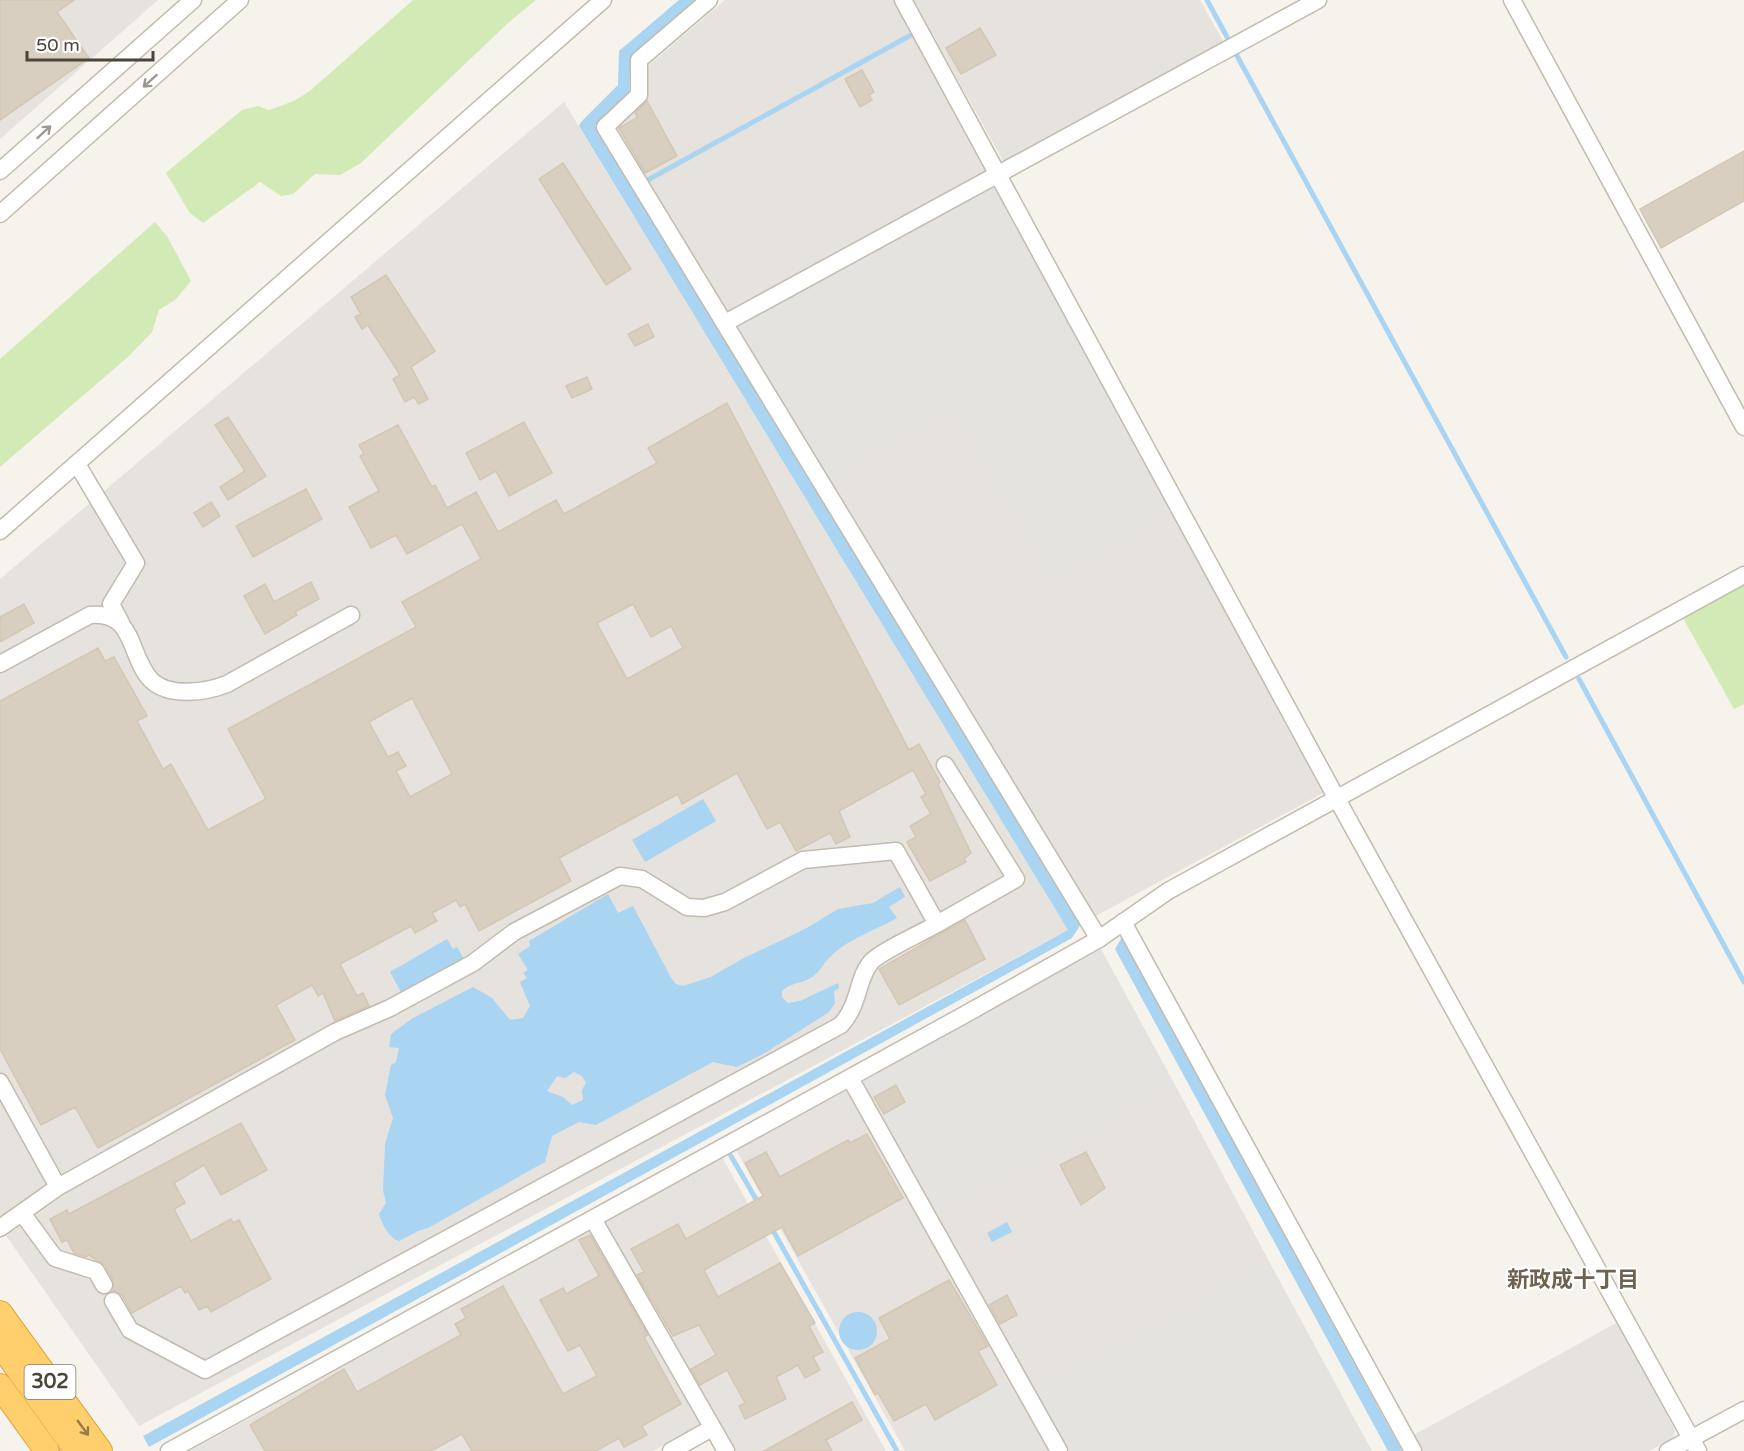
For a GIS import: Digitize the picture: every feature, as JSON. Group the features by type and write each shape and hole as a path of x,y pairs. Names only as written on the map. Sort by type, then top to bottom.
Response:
{"highway":[{"name":"302","path":"0,1313 100,1451"},
{"path":"0,1344 77,1451"},
{"path":"0,1386 47,1451"},
{"name":"302","path":"0,1410 29,1451"}],"street":[{"path":"0,171 193,0"},
{"path":"0,214 240,0"},
{"path":"0,531 603,0"},
{"path":"709,0 639,60 639,94 605,127 1099,939"},
{"path":"903,0 1337,799 1695,1445"},
{"path":"725,323 1318,0"},
{"path":"1512,0 1744,427"},
{"path":"77,464 136,563 111,604 151,680 160,686 177,691 210,690 227,684 351,615"},
{"path":"169,1451 850,1078 1099,939 1168,891 1744,575"},
{"path":"0,664 90,615 103,614 123,626"},
{"path":"113,1301 130,1330 205,1370 841,1025 852,1012 872,961 1016,879 945,765"},
{"path":"0,1228 58,1188 335,1032 390,1008 462,968 514,932 620,876 642,879 687,908 704,908 725,902 803,860 896,851 937,924"},
{"path":"1123,922 1413,1451"},
{"path":"850,1078 1059,1451"},
{"path":"0,1082 58,1188"},
{"path":"22,1213 55,1258 96,1271 104,1285"},
{"path":"593,1219 726,1451"},
{"path":"1668,1451 1695,1445 1744,1410"},
{"path":"671,1451 712,1428"}],"shaded area":[{"path":"0,0 158,0 0,139"},
{"path":"725,0 894,0 989,168 987,173 733,313 723,313 614,129 646,97 648,66"},
{"path":"913,0 1200,0 1224,43 1005,164"},
{"path":"564,102 1068,930 139,1426 0,1227 0,579"},
{"path":"995,183 1173,510 1051,576 957,406 825,479 736,333 739,322"},
{"path":"957,406 1051,576 1173,510 1325,792 1094,917 825,479"},
{"path":"1101,949 1174,1083 935,1213 861,1081"},
{"path":"1174,1083 1271,1265 1036,1392 935,1213"},
{"path":"849,1088 1010,1379 899,1440 736,1150"},
{"path":"722,1157 886,1451 732,1451 602,1223"},
{"path":"593,1229 702,1424 653,1451 190,1451"},
{"path":"1271,1265 1372,1451 1069,1451 1036,1392"},
{"path":"1618,1322 1675,1431 1672,1439 1649,1451 1421,1451 1412,1436"},
{"path":"1010,1379 1050,1451 905,1451 899,1440"}],"green space":[{"path":"413,0 536,0 508,23 361,163 340,175 315,174 293,194 281,196 260,182 203,223 190,213 166,173 242,110 258,106 269,110 294,101 311,90"},
{"path":"155,222 167,236 191,281 175,300 159,310 152,332 129,356 0,467 0,359"},
{"path":"1744,585 1744,704 1734,709 1683,618"}],"water":[{"path":"679,0 698,0 631,58 629,93 595,126 1081,924 1072,938 149,1447 143,1436 1068,930 579,126 618,85 619,51"},
{"path":"703,799 716,821 645,862 632,840"},
{"path":"900,887 905,897 889,907 897,918 838,950 812,977 782,991 782,997 788,1003 800,1001 838,983 839,988 834,991 835,1003 829,1012 765,1053 737,1067 713,1062 596,1125 579,1122 552,1136 545,1162 428,1228 399,1241 386,1230 379,1214 386,1203 383,1190 385,1144 393,1118 385,1095 391,1065 396,1062 399,1048 389,1047 391,1034 413,1018 473,987 492,998 510,1020 523,1018 530,1006 520,982 527,978 523,973 528,970 518,954 530,946 529,941 608,894 618,913 633,906 670,976 676,984 683,986 711,977 740,960 805,929 838,909 873,903","holes":["574,1072 582,1076 586,1083 582,1090 583,1100 572,1105 563,1097 547,1091 557,1076 565,1078"]},
{"path":"1122,937 1402,1451 1388,1451 1115,949"},
{"path":"447,939 453,949 457,947 464,959 402,994 390,972"},
{"path":"1007,1222 1012,1232 992,1242 987,1233"},
{"path":"858,1312 872,1317 877,1331 872,1345 858,1350 844,1345 839,1331 844,1317"}],"building":[{"path":"0,0 74,0 57,12 89,58 0,120"},
{"path":"980,28 996,55 961,74 946,48"},
{"path":"862,70 874,92 869,95 872,100 860,107 845,79"},
{"path":"647,101 677,156 645,173 619,128 638,117 635,113"},
{"path":"1744,151 1744,201 1661,248 1640,209"},
{"path":"563,163 631,269 606,285 539,179"},
{"path":"386,275 435,351 411,367 428,399 419,404 414,397 405,402 393,379 400,375 368,325 362,329 355,317 361,314 351,297"},
{"path":"648,324 654,337 635,346 628,334"},
{"path":"587,377 592,389 572,398 566,386"},
{"path":"727,403 909,750 919,744 940,782 938,784 971,853 964,859 966,862 930,881 907,842 916,837 910,826 931,814 921,797 926,794 913,770 839,811 850,837 836,844 830,833 796,851 780,822 767,829 737,773 682,804 678,794 559,858 571,881 479,931 465,904 460,907 456,900 432,913 437,921 415,933 411,926 340,964 357,996 363,993 369,1006 335,1021 323,993 318,996 312,985 276,1005 295,1040 98,1148 75,1107 41,1125 0,1049 0,701 98,648 105,661 114,657 147,716 137,721 163,769 171,764 208,830 266,799 228,729 416,627 402,602 481,559 462,524 407,554 396,535 371,548 349,507 379,491 360,456 364,454 359,445 398,425 432,487 435,485 447,508 476,492 498,532 556,500 564,514 657,463 648,448","holes":["633,604 651,637 671,626 683,648 627,679 597,623","412,698 452,774 410,797 396,771 406,766 398,752 388,757 369,722"]},
{"path":"228,417 266,476 228,500 220,487 245,471 215,425"},
{"path":"524,422 552,473 509,496 496,471 480,480 466,453"},
{"path":"306,489 322,519 253,557 236,526"},
{"path":"211,502 220,516 203,527 194,513"},
{"path":"311,582 319,599 295,612 297,615 265,634 244,596 265,584 274,602"},
{"path":"24,604 34,623 0,642 0,617"},
{"path":"965,920 985,959 899,1005 879,969"},
{"path":"896,1085 905,1102 884,1114 874,1097"},
{"path":"241,1123 267,1170 221,1195 204,1165 174,1183 185,1203 174,1209 191,1241 231,1219 233,1223 239,1220 271,1279 211,1312 207,1306 199,1310 188,1291 185,1293 181,1286 132,1313 122,1295 113,1291 113,1280 105,1265 89,1255 86,1257 74,1253 67,1240 62,1242 50,1219 67,1210 69,1214"},
{"path":"867,1134 903,1198 798,1256 782,1227 704,1270 718,1297 780,1263 815,1323 809,1326 823,1352 813,1357 820,1370 805,1378 798,1365 776,1377 786,1399 745,1419 739,1406 745,1403 727,1370 700,1385 691,1369 716,1355 699,1325 673,1336 637,1275 644,1272 631,1249 678,1224 686,1239 763,1196 745,1163 766,1152 780,1177 848,1140 850,1143"},
{"path":"1086,1152 1105,1188 1081,1205 1060,1165"},
{"path":"590,1235 648,1335 644,1337 681,1404 642,1426 647,1435 624,1447 619,1438 596,1451 472,1451 462,1434 431,1451 265,1451 250,1425 344,1369 357,1392 461,1335 455,1324 466,1318 461,1309 503,1286 563,1394 597,1376 580,1345 568,1351 540,1300 563,1288 566,1294 599,1276 579,1240"},
{"path":"949,1280 988,1346 978,1351 997,1385 935,1420 926,1404 894,1421 878,1393 875,1395 855,1358 890,1339 879,1318"},
{"path":"1007,1295 1017,1315 1000,1324 989,1305"},
{"path":"852,1402 862,1420 826,1440 832,1451 764,1451"}],"waterway":[{"path":"1207,0 1227,37"},
{"path":"646,181 911,35"},
{"path":"1236,54 1566,657"},
{"path":"1579,679 1744,982"},
{"path":"731,1156 760,1206"},
{"path":"771,1227 897,1451"}],"district":[{"name":"新政成十丁目","path":"1573,1280"}]}
